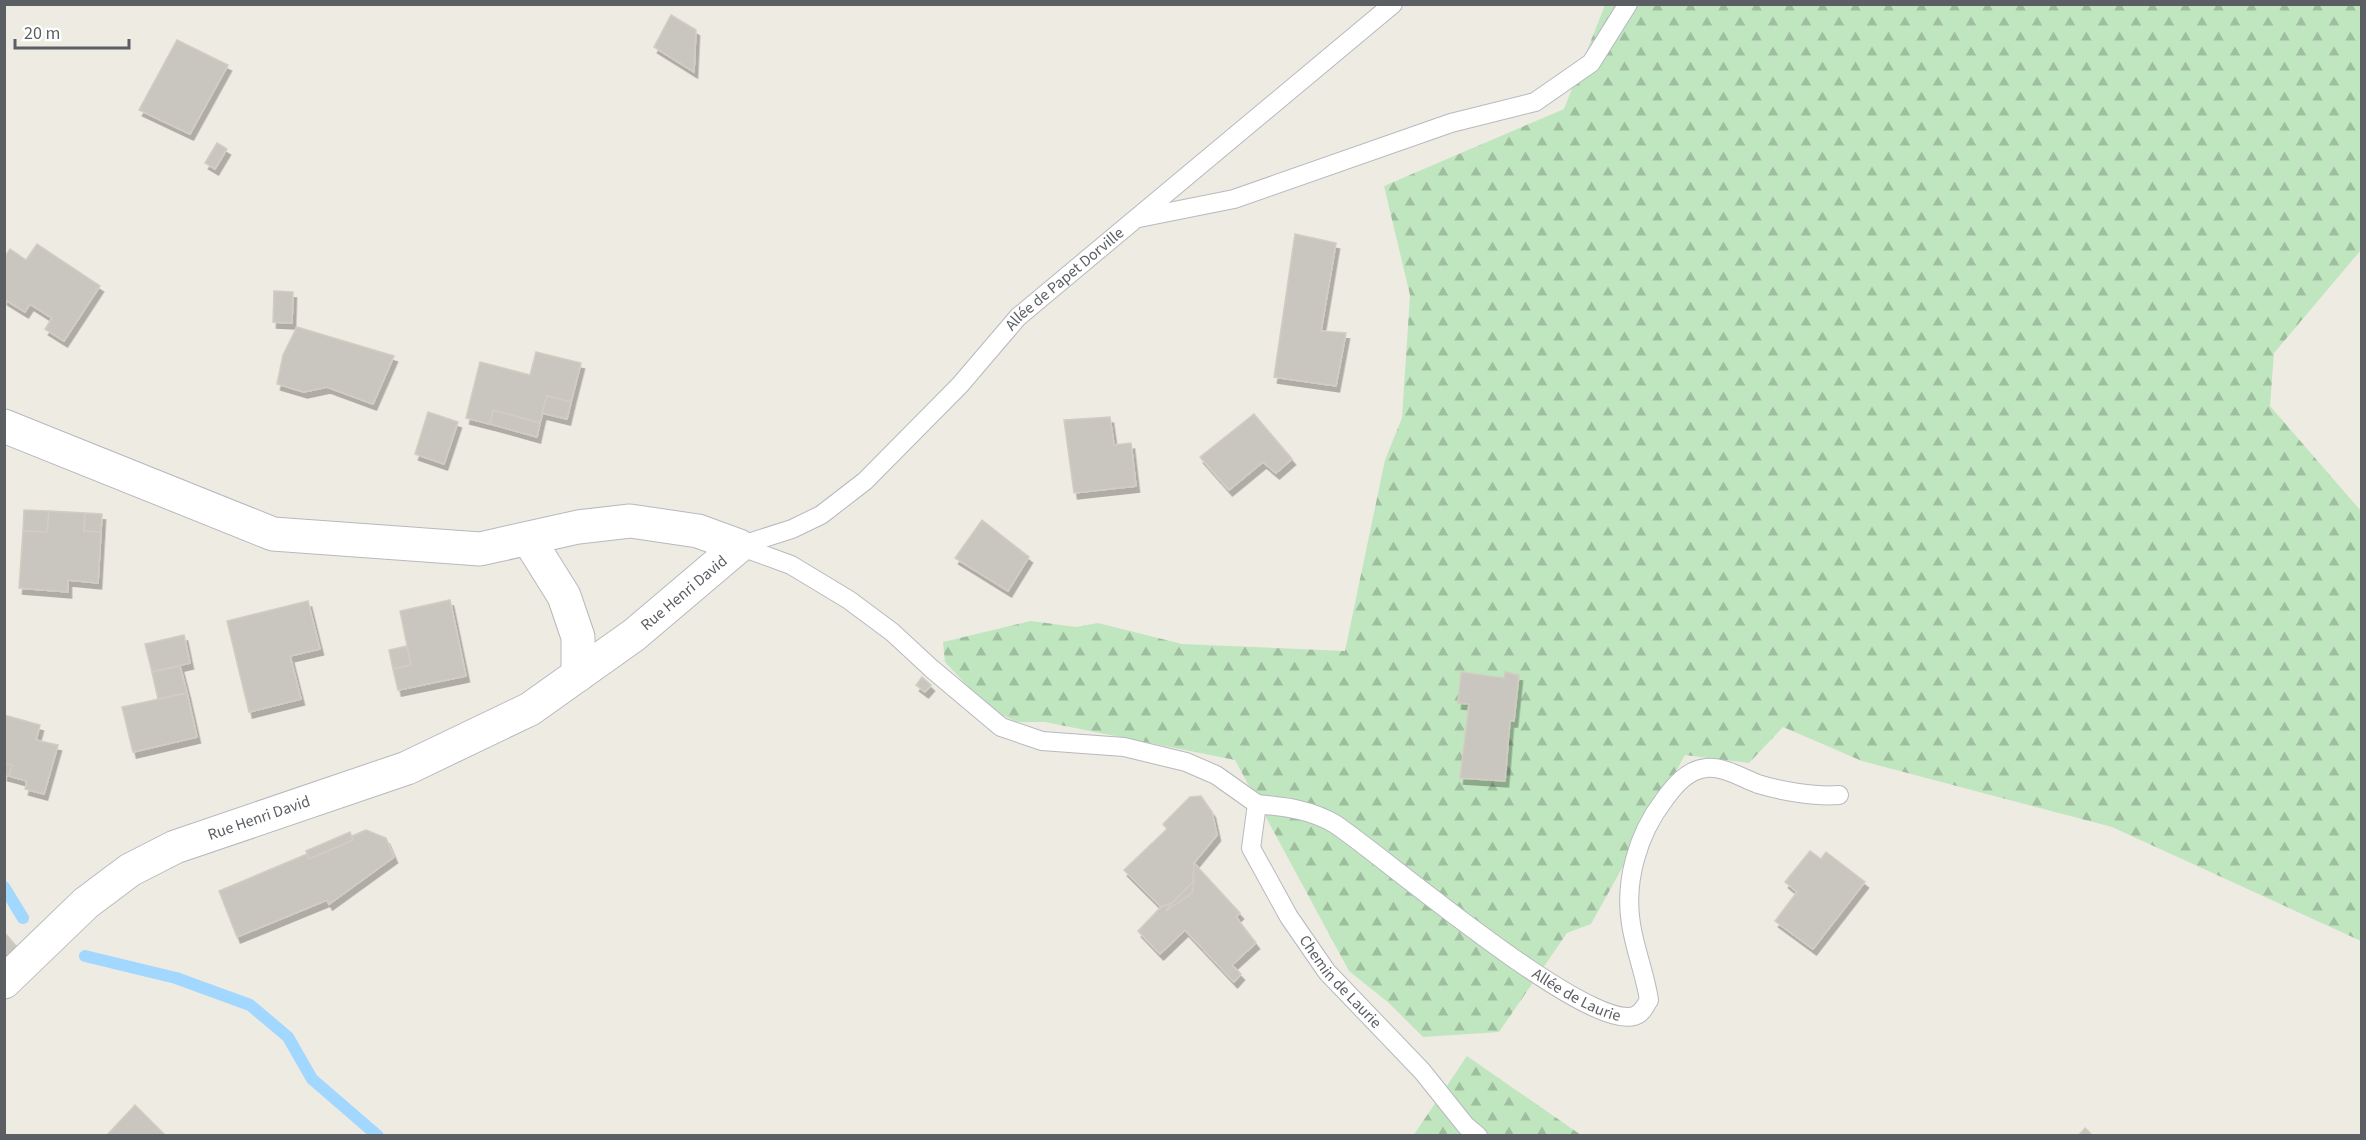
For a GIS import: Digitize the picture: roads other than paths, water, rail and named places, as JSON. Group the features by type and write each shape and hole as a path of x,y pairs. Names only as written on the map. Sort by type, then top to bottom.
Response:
{"street":[{"name":"Rue Henri David","path":"4,426 273,534 480,549 529,540 578,527 630,521 698,531 739,546 634,635 530,709 407,768 175,847 130,870 86,903 4,982"},
{"path":"529,540 564,596 578,637 578,675"}],"lane":[{"name":"Allée de Papet Dorville","path":"739,546 792,529 821,515 865,481 960,385 1018,316 1393,4"},
{"path":"1135,219 1182,207 1234,199 1451,123 1535,102 1591,63 1628,4"},
{"path":"739,546 791,565 849,600 892,632 932,669 1001,726 1042,741 1124,747 1186,762 1216,775 1257,804"},
{"name":"Allée de Laurie","path":"1257,804 1304,809 1334,824 1460,921 1561,990 1615,1016 1634,1016 1644,1010 1649,1000 1631,924 1630,884 1641,838 1651,816 1672,790 1687,774 1707,768 1725,771 1760,785 1824,795 1839,795"},
{"name":"Chemin de Laurie","path":"1257,804 1251,848 1289,917 1327,972 1422,1071 1466,1126 1478,1136"}],"waterway":[{"path":"4,887 23,918"},
{"path":"85,956 176,978 250,1005 288,1037 312,1079 378,1136"}]}
